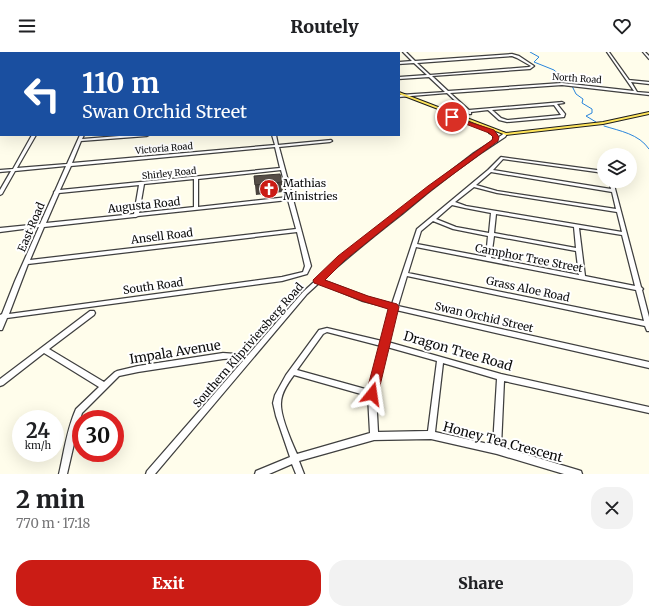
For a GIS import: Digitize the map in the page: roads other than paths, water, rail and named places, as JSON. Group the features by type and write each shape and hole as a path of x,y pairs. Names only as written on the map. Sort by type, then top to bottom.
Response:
{"main road":[{"path":"402,96 419,100 504,135"},
{"path":"402,96 491,132 504,135"},
{"path":"419,100 418,98 422,96"},
{"name":"Southern Klipriviersberg Road","path":"504,135 605,125 649,114"},
{"path":"491,132 496,137 495,141"}],"street":[{"path":"404,52 471,115"},
{"path":"608,52 636,92"},
{"path":"644,52 649,58"},
{"path":"400,62 505,55 517,56 533,67 400,78"},
{"path":"628,81 649,83"},
{"name":"North Road","path":"402,96 562,84 649,94"},
{"name":"North Road","path":"402,96 422,96 448,93"},
{"path":"468,111 562,103"},
{"path":"489,109 502,120 507,121 563,116 555,104"},
{"name":"Southern Klipriviersberg Road","path":"150,474 305,293 318,280 342,258 430,188 504,135"},
{"path":"0,194 33,136"},
{"path":"81,138 124,136"},
{"path":"274,136 299,230"},
{"name":"East Road","path":"0,328 3,316 68,164 81,138"},
{"name":"Victoria Road","path":"0,171 330,141"},
{"path":"374,436 372,394 394,307 419,230 490,171 502,158 597,171"},
{"name":"Shirley Road","path":"56,192 283,169"},
{"path":"490,171 507,175 613,191"},
{"path":"196,178 196,209"},
{"path":"136,216 142,183"},
{"path":"473,185 497,192 619,211"},
{"path":"612,188 640,289 648,326"},
{"name":"Augusta Road","path":"0,230 291,198"},
{"path":"452,203 494,212 624,234"},
{"path":"488,260 494,212"},
{"path":"432,219 455,228 578,250"},
{"path":"576,226 582,278"},
{"name":"Ansell Road","path":"27,262 299,230"},
{"name":"South Road","path":"3,316 282,279 301,275 307,270 308,266 299,230"},
{"name":"Camphor Tree Street","path":"414,245 640,289"},
{"name":"Grass Aloe Road","path":"405,274 648,326"},
{"name":"Swan Orchid Street","path":"318,280 365,299 394,307 649,365"},
{"path":"0,383 92,313"},
{"name":"Dragon Tree Road","path":"300,474 277,404 282,389 293,372 321,332 327,330 385,344 440,361 501,377 649,410"},
{"path":"45,350 104,386"},
{"name":"Impala Avenue","path":"63,474 77,416 83,407 104,386 122,372 223,356 235,356"},
{"path":"431,435 440,361"},
{"path":"293,372 372,394"},
{"path":"497,450 501,377"},
{"name":"Honey Tea Crescent","path":"259,474 294,459 374,436 431,435 497,450 578,474"}],"waterway":[{"path":"530,52 539,57 534,62 554,70 567,82"},
{"path":"572,86 576,94 583,99 582,103 592,109 592,113 586,116 596,122"},
{"path":"604,126 635,136 649,149"}],"place":[{"name":"Mathias Ministries","path":"269,189"}]}
